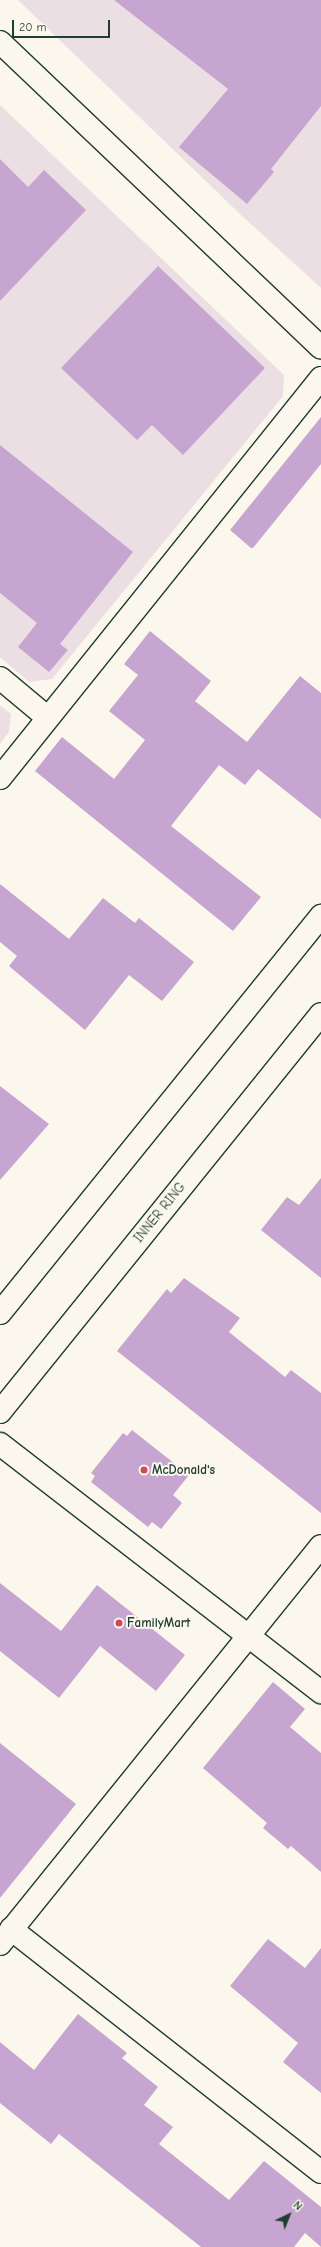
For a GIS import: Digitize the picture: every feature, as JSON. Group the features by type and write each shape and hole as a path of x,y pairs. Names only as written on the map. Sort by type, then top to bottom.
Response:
{"street":[{"path":"0,42 321,348"},
{"path":"0,778 321,378"},
{"path":"0,678 48,718"},
{"path":"0,1313 321,916"},
{"name":"INNER RING","path":"0,1412 321,1014"},
{"path":"0,1444 321,1692"},
{"path":"321,1546 6,1937 321,2172"}],"shaded area":[{"path":"18,0 321,0 321,288 241,215"},
{"path":"0,105 284,375 283,396 52,679 29,682 0,657"},
{"path":"0,705 11,714 9,732 0,744"}],"building":[{"path":"114,0 321,0 321,106 271,169 274,172 247,204 179,147 228,89"},
{"path":"0,159 28,187 44,170 86,210 0,301"},
{"path":"158,266 265,368 183,455 152,425 137,440 61,368"},
{"path":"321,417 321,464 253,548 251,548 230,530"},
{"path":"0,445 133,552 60,644 68,650 49,672 18,647 37,623 0,593"},
{"path":"150,631 211,681 195,701 247,742 300,676 321,693 321,819 258,769 245,785 219,765 171,826 261,897 233,931 35,771 62,737 114,779 145,740 109,711 138,675 124,664"},
{"path":"0,884 69,939 103,898 135,923 139,918 194,962 162,1001 129,975 85,1030 9,966 17,956 0,942"},
{"path":"0,1086 49,1124 0,1180"},
{"path":"321,1178 321,1278 261,1230 287,1197 299,1205"},
{"path":"184,1278 240,1318 229,1332 285,1377 291,1370 321,1393 321,1513 117,1351 167,1289 171,1293"},
{"path":"132,1430 189,1475 173,1495 182,1503 161,1529 152,1522 148,1527 91,1482 95,1476 91,1473 123,1433 127,1436"},
{"path":"0,1583 61,1631 97,1585 185,1655 156,1691 100,1646 59,1698 0,1651"},
{"path":"273,1682 305,1709 290,1727 321,1753 321,1872 291,1846 288,1849 263,1828 267,1823 203,1768"},
{"path":"0,1743 76,1804 0,1898"},
{"path":"268,1939 305,1968 321,1948 321,2093 283,2062 298,2043 230,1986"},
{"path":"78,2014 127,2053 122,2058 158,2087 144,2105 173,2127 159,2144 229,2200 264,2161 321,2207 321,2247 305,2233 294,2247 201,2247 59,2134 51,2144 0,2103 0,2042 34,2070"}],"place":[{"name":"McDonald's","path":"144,1470"},
{"name":"FamilyMart","path":"119,1623"}]}
